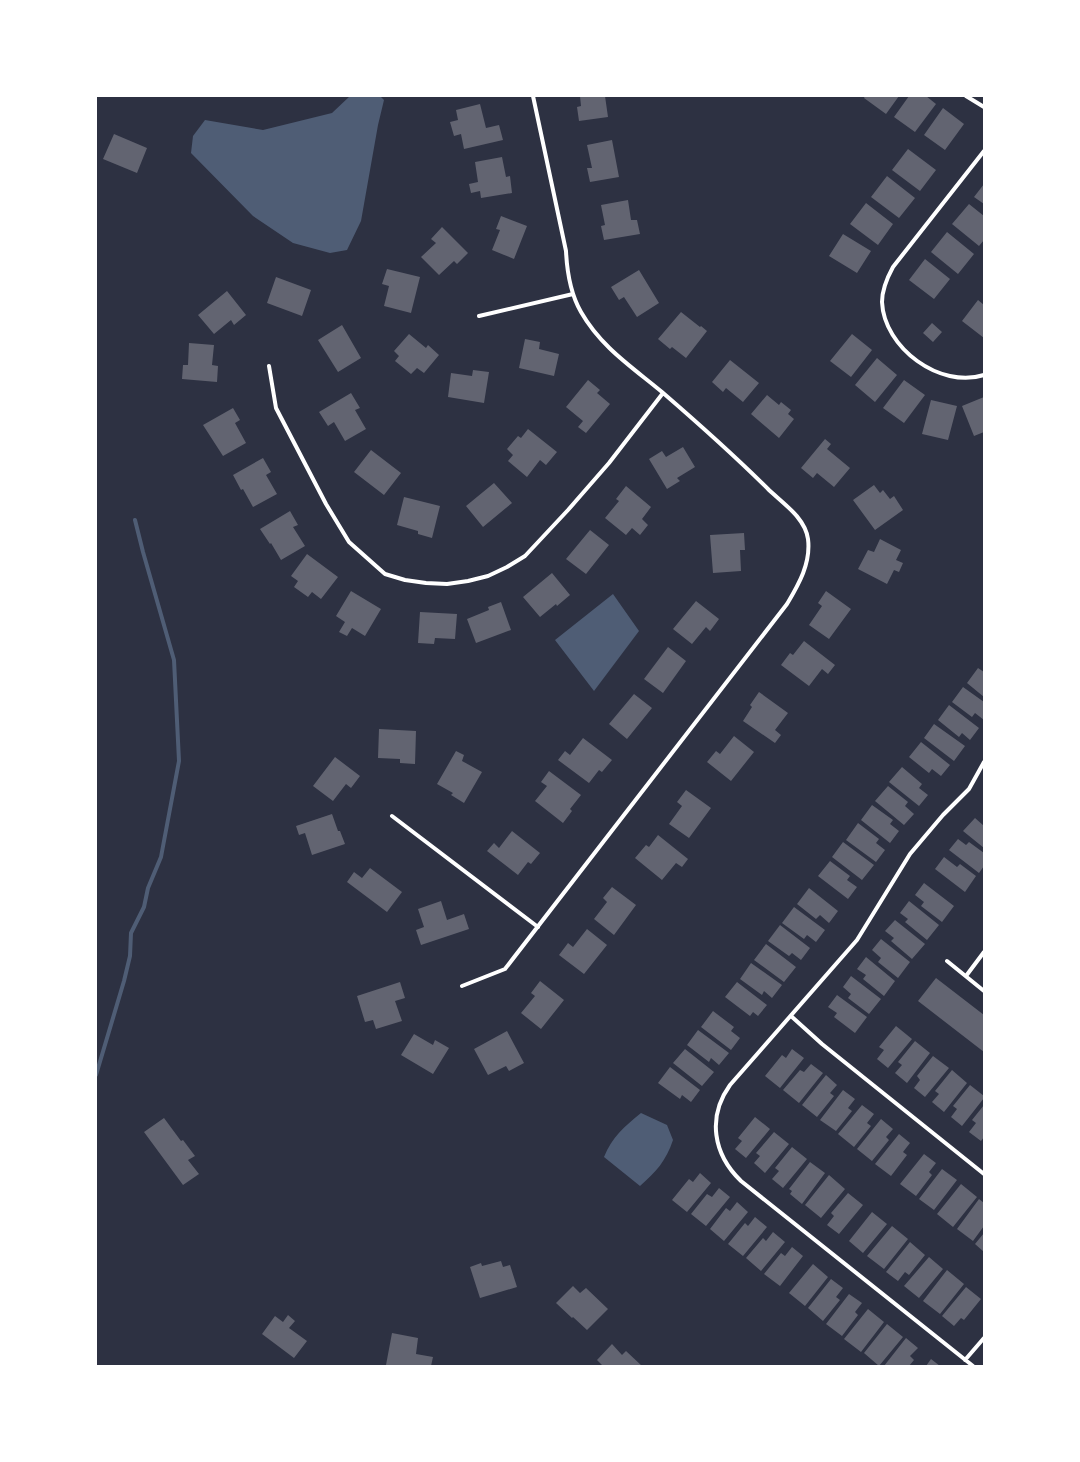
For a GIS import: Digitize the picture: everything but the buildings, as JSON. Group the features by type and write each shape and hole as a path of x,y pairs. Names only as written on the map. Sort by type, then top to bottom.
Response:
{"street":[{"path":"462,986 505,969 787,604 802,580 807,559 808,538 800,519 724,447 663,393 621,360 592,329 581,312 573,294 567,272 566,251 533,96"},
{"path":"966,96 984,107"},
{"path":"984,151 896,263 885,284 882,302 886,322 891,332 902,347 920,362 938,373 948,376 967,378 984,375"},
{"path":"479,316 573,294"},
{"path":"269,366 276,408 326,504 349,542 386,574 405,580 426,583 447,584 481,578 507,567 525,556 568,510 609,462 663,393"},
{"path":"973,1366 741,1181 734,1174 720,1152 716,1133 716,1118 720,1102 730,1085 857,940 910,854 943,815 969,789 984,762"},
{"path":"392,816 538,927"},
{"path":"966,976 984,952"},
{"path":"947,961 984,991"},
{"path":"791,1016 822,1044 984,1174"},
{"path":"965,1360 984,1338"}],"water":[{"path":"350,96 380,96 384,100 378,125 361,221 347,250 330,253 293,243 253,216 191,153 193,136 205,120 263,130 332,113"},
{"path":"613,594 639,631 594,691 555,640"},
{"path":"641,1113 667,1125 673,1140 660,1166 640,1186 604,1157 619,1133"}],"waterway":[{"path":"96,1075 124,981 130,956 131,933 144,907 148,888 161,857 179,761 174,660 135,520"}]}
